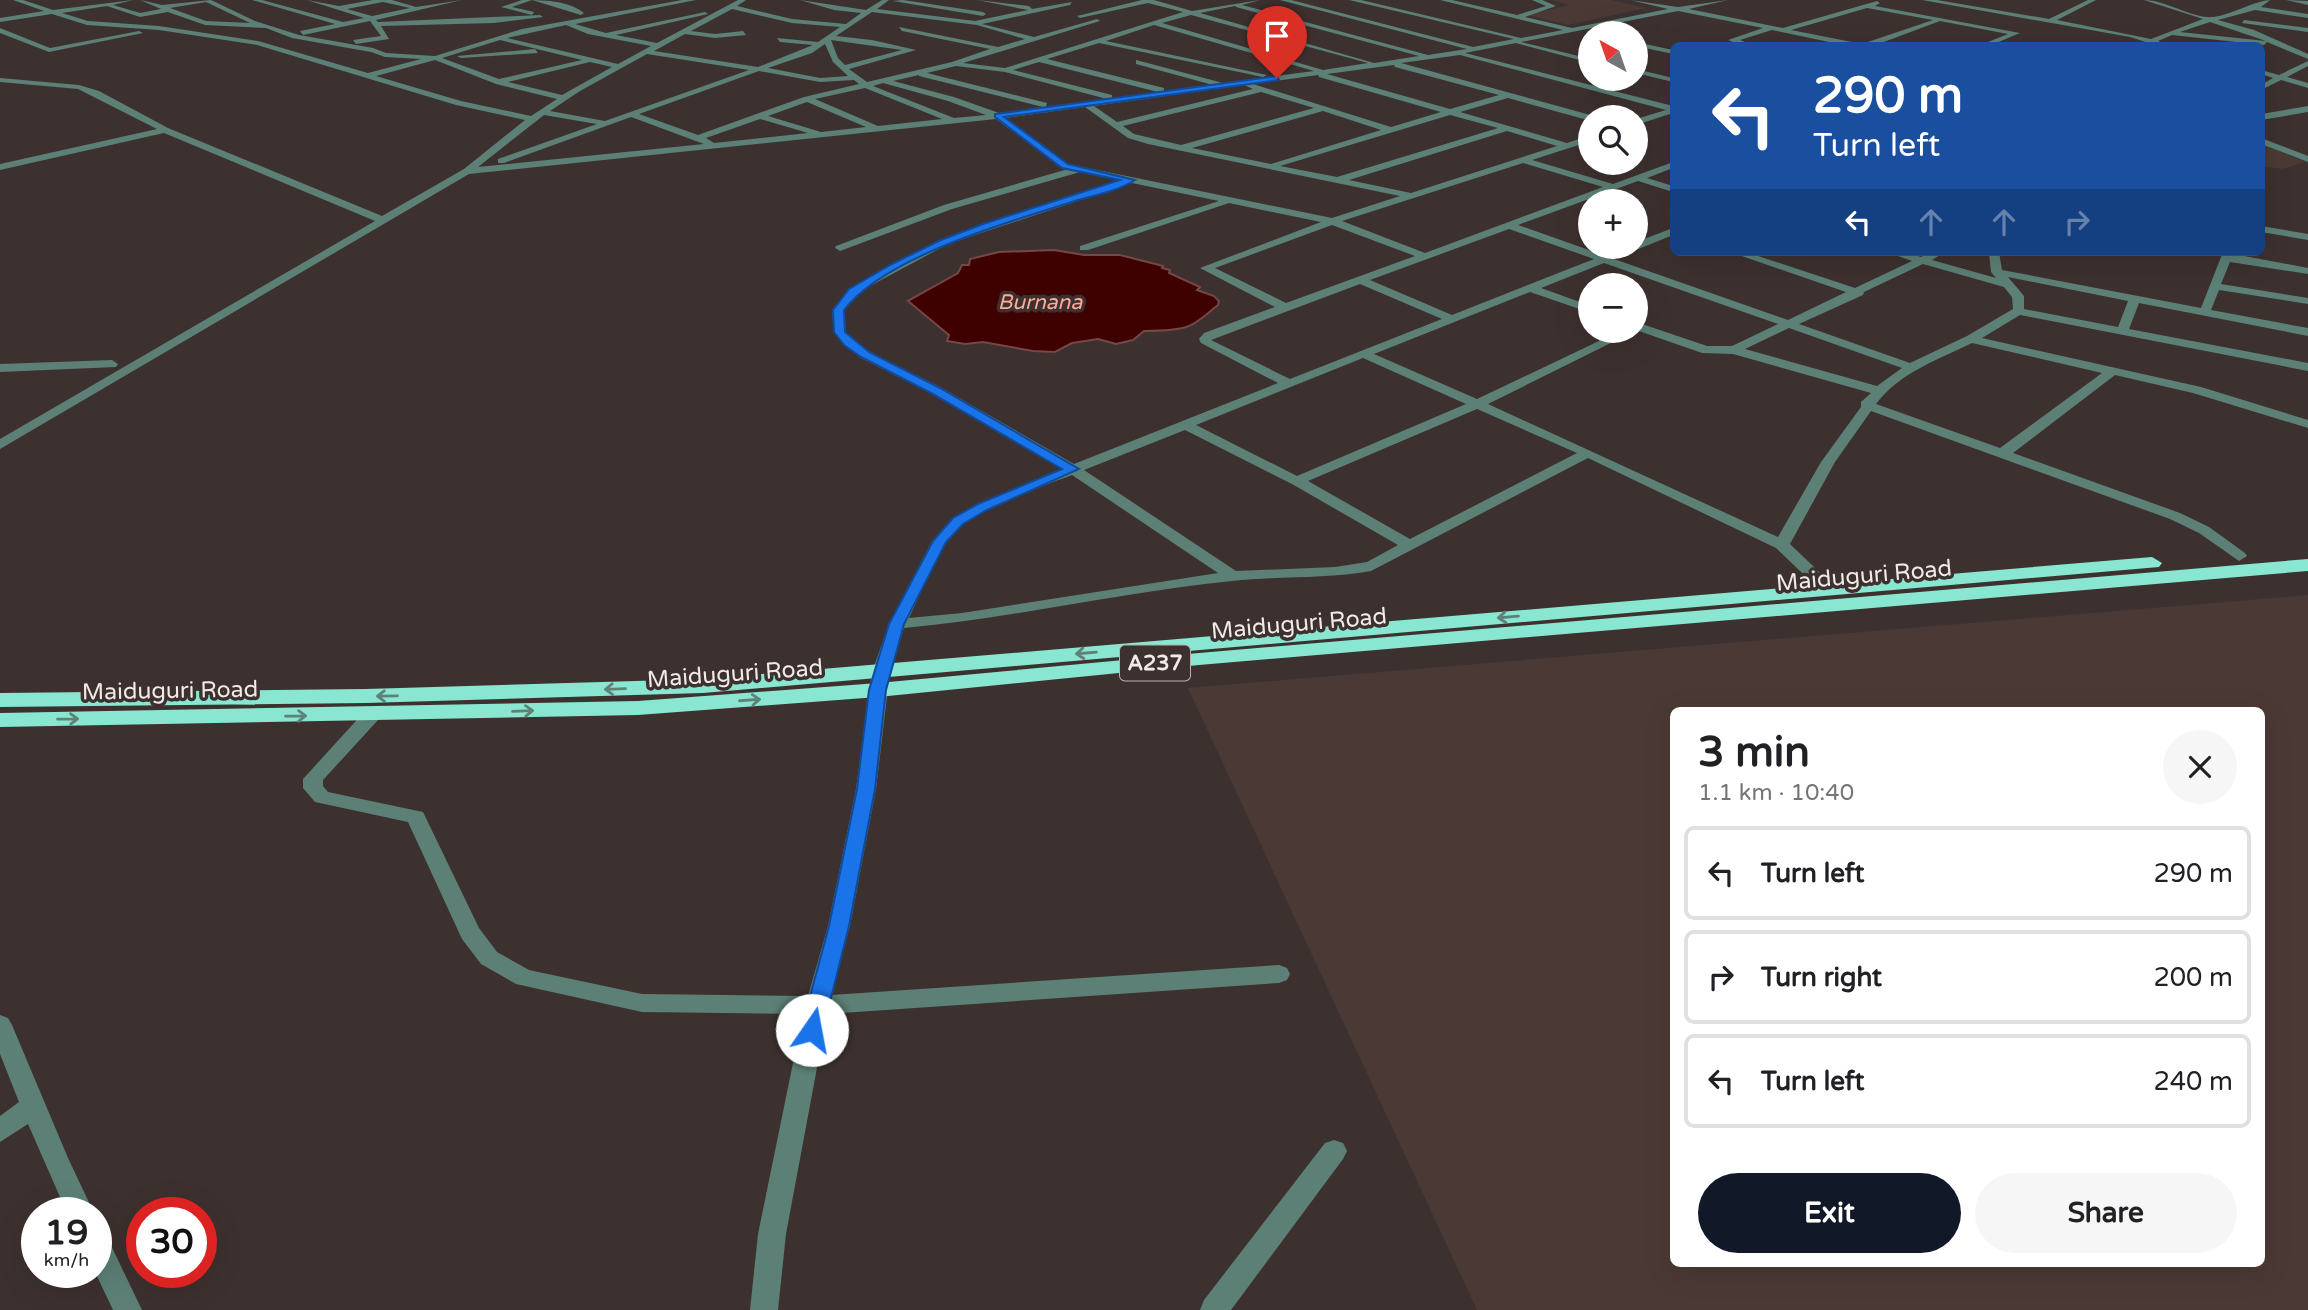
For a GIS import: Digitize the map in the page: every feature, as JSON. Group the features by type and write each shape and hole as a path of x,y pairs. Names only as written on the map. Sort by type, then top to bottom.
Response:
{"highway":[{"name":"Maiduguri Road","path":"1668,612 1829,590 2308,550"},
{"name":"Maiduguri Road","path":"0,700 553,692 879,681 1199,659 1668,612 2308,565"},
{"name":"Maiduguri Road","path":"0,720 638,708 879,681"}],"street":[{"path":"14,3 69,0"},
{"path":"1,19 130,0"},
{"path":"143,0 197,21 222,25 267,26"},
{"path":"103,4 138,15 207,0 294,35 386,55 436,59 548,50"},
{"path":"256,0 346,24"},
{"path":"310,0 374,21 394,45"},
{"path":"338,8 383,0 419,8 440,18 438,22"},
{"path":"374,21 453,0"},
{"path":"529,0 504,7 606,35 659,46"},
{"path":"535,0 574,9 584,15"},
{"path":"552,4 570,0"},
{"path":"631,5 671,0"},
{"path":"258,43 346,24 374,21 494,21 584,15 688,0"},
{"path":"0,445 385,221 467,170 537,116 617,66 743,0"},
{"path":"803,0 834,9 969,23 1034,39"},
{"path":"480,169 760,69 827,41 886,0 1001,17"},
{"path":"942,7 967,0"},
{"path":"699,138 807,99 954,64 998,49 1101,22 1044,9 980,0"},
{"path":"1053,0 1073,2"},
{"path":"1080,16 1148,0 1378,64"},
{"path":"1195,0 1221,6"},
{"path":"1004,70 1123,34 1138,33 1154,23 1191,12 1257,0"},
{"path":"1283,0 1477,49"},
{"path":"1352,0 1524,40"},
{"path":"1518,16 1553,6 1535,0"},
{"path":"1633,0 1843,42"},
{"path":"467,170 998,116 1325,72 1456,53 1725,0"},
{"path":"1783,30 1887,0"},
{"path":"1925,0 1949,2 2155,42"},
{"path":"2073,0 2091,1"},
{"path":"2151,0 2284,44 2307,57 2265,86"},
{"path":"2152,41 2210,19 2255,8 2267,0"},
{"path":"2289,0 2308,3"},
{"path":"1990,42 2049,21 2091,1"},
{"path":"969,23 1073,2"},
{"path":"1442,2 1518,16 1578,31"},
{"path":"36,3 52,12 88,23 159,28 258,43 449,100 537,116 606,123"},
{"path":"1231,5 1432,57"},
{"path":"730,6 792,21 849,26"},
{"path":"1399,11 1423,6"},
{"path":"1867,6 2015,33"},
{"path":"1988,11 1998,6"},
{"path":"1269,34 1387,8"},
{"path":"2255,8 2308,16"},
{"path":"606,35 722,11"},
{"path":"370,75 436,59 496,38 584,15"},
{"path":"1016,15 1038,20"},
{"path":"578,26 621,18 655,24"},
{"path":"832,53 872,41 930,18"},
{"path":"1,19 5,24 0,30 10,36 57,49 197,21"},
{"path":"1875,42 1941,19"},
{"path":"2210,19 2308,30"},
{"path":"1049,23 1071,29"},
{"path":"1154,23 1325,72"},
{"path":"1115,24 1138,33"},
{"path":"79,33 115,25"},
{"path":"1739,42 1732,40 1773,28"},
{"path":"902,29 1041,58 1169,93"},
{"path":"685,32 715,36 743,33"},
{"path":"2251,32 2308,38"},
{"path":"955,52 1014,33"},
{"path":"2173,33 2264,42"},
{"path":"0,38 10,36"},
{"path":"2119,40 2131,36"},
{"path":"342,44 386,37"},
{"path":"30,43 54,38"},
{"path":"496,38 617,66"},
{"path":"1239,47 1281,38"},
{"path":"780,40 872,41 912,50 844,68"},
{"path":"827,41 832,53 844,68 868,85 953,120"},
{"path":"1098,42 1277,78"},
{"path":"1513,42 1578,58"},
{"path":"2265,42 2284,44"},
{"path":"1209,49 1227,43"},
{"path":"1648,47 1670,51"},
{"path":"507,62 560,52"},
{"path":"646,52 820,80 857,78 921,62"},
{"path":"1456,53 1670,109"},
{"path":"386,55 384,63 390,70"},
{"path":"436,59 499,82 564,98"},
{"path":"499,82 590,60"},
{"path":"1139,62 1223,85"},
{"path":"1390,63 1578,114"},
{"path":"954,64 1004,70 1119,99"},
{"path":"467,70 481,68"},
{"path":"918,73 1052,108"},
{"path":"1314,73 1568,146"},
{"path":"2265,73 2308,86"},
{"path":"1648,74 1670,79"},
{"path":"0,80 79,87 96,93 165,130 385,221"},
{"path":"884,81 951,99 998,116 1055,161 1080,170 1332,221 1424,256"},
{"path":"1240,83 1391,130"},
{"path":"1116,125 1262,89"},
{"path":"1271,165 1508,95"},
{"path":"807,99 878,129"},
{"path":"1086,104 1140,139 1413,196"},
{"path":"1178,149 1325,108"},
{"path":"2265,116 2308,109"},
{"path":"1648,118 1670,111"},
{"path":"2289,113 2308,118"},
{"path":"630,114 716,146"},
{"path":"760,116 801,126 822,135"},
{"path":"1338,180 1505,129"},
{"path":"0,167 165,130"},
{"path":"1284,307 1206,268 1332,221 1578,143"},
{"path":"2265,143 2308,159"},
{"path":"1523,160 1613,187"},
{"path":"1288,383 1205,340 1208,336 1358,279 1670,166"},
{"path":"840,248 948,207 1080,170"},
{"path":"1637,178 1670,188"},
{"path":"1130,180 987,226 944,242 895,266 853,291 838,310 840,332 865,355 935,390 1073,469 1233,576"},
{"path":"1084,248 1228,201"},
{"path":"1507,225 1578,250"},
{"path":"2265,230 2308,237"},
{"path":"1648,241 1670,232"},
{"path":"1747,256 1859,293"},
{"path":"1906,256 2006,284"},
{"path":"1734,351 1933,256"},
{"path":"1782,545 1828,462 1878,391 1911,367 1971,339 2018,310 2018,296 1997,272 1995,256"},
{"path":"2204,314 2227,256"},
{"path":"2232,256 2308,271"},
{"path":"764,1310 772,1234 817,1005 839,926 866,789 879,681 897,624 940,541 952,526 982,507 1073,469 1603,259 1911,367"},
{"path":"1997,272 2308,332"},
{"path":"1358,279 1451,319"},
{"path":"2214,286 2308,301"},
{"path":"1530,288 1578,305"},
{"path":"2122,332 2136,299"},
{"path":"2018,310 2308,367"},
{"path":"1648,332 1706,350 1734,351 1878,391"},
{"path":"1971,339 2214,395 2308,424"},
{"path":"1297,481 1478,404 1604,343"},
{"path":"1366,355 1588,453 1782,545 1829,590"},
{"path":"0,368 112,364"},
{"path":"0,380 16,368"},
{"path":"2003,454 2114,370"},
{"path":"1866,405 2175,516 2204,530 2239,556"},
{"path":"1184,424 1297,481 1409,545"},
{"path":"897,624 962,618 1233,576 1351,570 1371,566 1588,453"},
{"path":"372,715 313,779 313,788 322,797 416,817 470,933 489,958 524,978 642,1003 817,1005 1279,974"},
{"path":"0,1025 73,1197"},
{"path":"0,1131 33,1106"},
{"path":"1213,1310 1334,1151"},
{"path":"112,1277 128,1310"}],"shaded area":[{"path":"1552,0 1611,0 1646,8 1568,25 1527,15 1569,5"},
{"path":"2265,146 2305,162 2282,169 2265,167"},
{"path":"2308,595 2308,1310 1477,1310 1188,688"}],"water":[{"name":"Burnana","path":"1054,250 1084,255 1120,255 1163,266 1162,268 1170,270 1169,273 1200,287 1197,290 1214,296 1219,301 1218,305 1184,328 1144,331 1133,340 1116,344 1098,339 1072,343 1055,352 983,342 965,344 947,341 949,335 908,301 958,273 962,265 969,265 970,259 999,252"}],"route":[{"path":"812,1030 839,926 866,789 881,672 897,624 940,541 958,521 982,507 1073,469 935,390 865,355 840,332 838,310 853,291 944,242 1130,180 1065,166 998,116 1277,78"}]}
